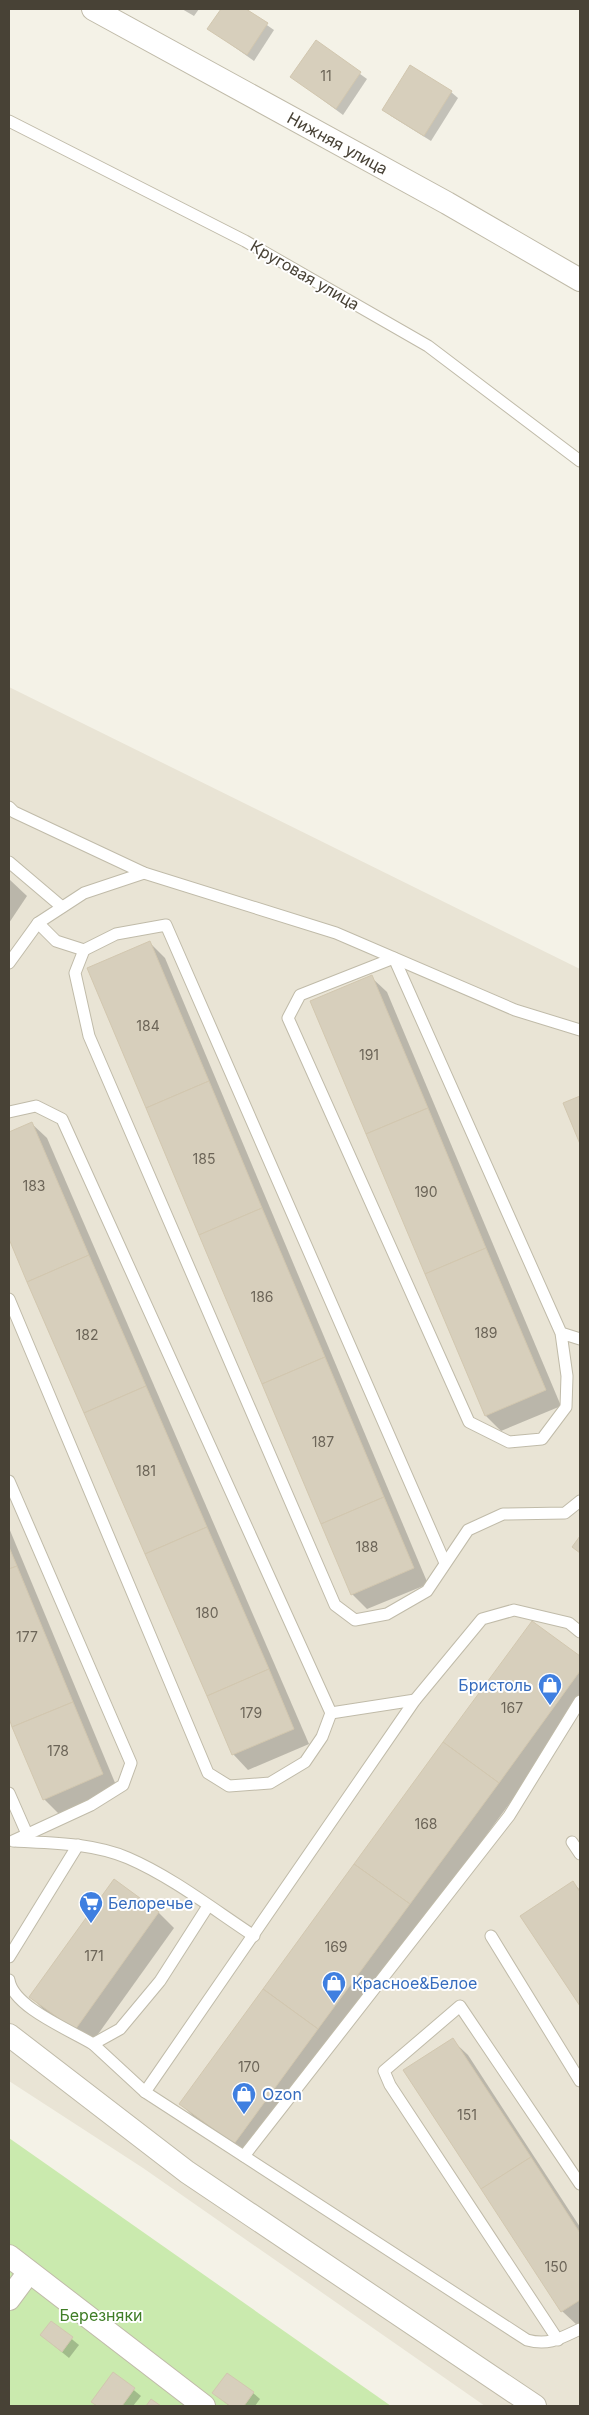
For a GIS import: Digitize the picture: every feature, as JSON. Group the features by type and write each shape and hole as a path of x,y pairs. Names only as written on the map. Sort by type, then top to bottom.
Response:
{"street":[{"name":"Нижняя улица","path":"93,9 447,203 580,280"},
{"path":"9,2035 187,2172 535,2406"},
{"path":"9,2256 204,2406"},
{"path":"9,2298 28,2272"}],"lane":[{"name":"Круговая улица","path":"9,121 245,241 428,346 580,462"},
{"path":"9,808 144,873 336,933 514,1010 580,1030"},
{"path":"9,862 62,907"},
{"path":"9,963 38,923 62,907 84,893 144,873"},
{"path":"38,923 56,941 84,950"},
{"path":"445,1563 166,925 116,934 84,950 75,973 89,1036 335,1605 355,1620 387,1614 427,1591 468,1530 502,1514 565,1513 580,1501"},
{"path":"394,958 561,1333 567,1376 566,1407 542,1440 509,1442 469,1422 288,1018 300,995 394,958"},
{"path":"9,1112 36,1106 62,1119 331,1713 322,1737 305,1762 270,1783 229,1786 208,1773 9,1299"},
{"path":"561,1333 580,1339"},
{"path":"9,1481 131,1764 124,1785 90,1805 11,1840"},
{"path":"145,2092 415,1700 482,1619 514,1610 569,1624 580,1632"},
{"path":"331,1713 415,1700"},
{"path":"244,2156 510,1816 580,1701"},
{"path":"9,1793 27,1834"},
{"path":"11,1840 78,1845 126,1857 162,1876 254,1936"},
{"path":"572,1842 580,1854"},
{"path":"9,1957 78,1845"},
{"path":"93,2044 120,2028 160,1981 208,1906"},
{"path":"491,1936 580,2081"},
{"path":"9,1980 10,1989 23,2003 93,2044 145,2092 527,2340 541,2344 558,2340 580,2329"},
{"path":"558,2340 390,2085 384,2071 460,2006 580,2184"}],"shaded area":[{"path":"9,687 580,969 580,2406 485,2406 143,2168 9,2081"}],"green space":[{"name":"Березняки","path":"9,2138 391,2406 9,2406"}],"building":[{"path":"221,9 246,9 268,23 247,55 207,29"},
{"path":"316,40 361,72 336,109 290,77"},
{"path":"410,65 452,91 424,136 382,110"},
{"path":"150,941 209,1081 146,1108 87,968"},
{"path":"372,975 428,1108 366,1134 310,1001"},
{"path":"209,1081 262,1208 199,1235 146,1108"},
{"path":"580,1096 580,1144 563,1103"},
{"path":"428,1108 486,1248 425,1274 366,1134"},
{"path":"32,1122 89,1255 27,1282 9,1239 9,1132"},
{"path":"262,1208 325,1357 262,1384 199,1235"},
{"path":"486,1248 546,1390 485,1416 425,1274"},
{"path":"89,1255 146,1386 84,1413 27,1282"},
{"path":"325,1357 384,1497 321,1524 262,1384"},
{"path":"146,1386 207,1527 145,1554 84,1413"},
{"path":"384,1497 414,1568 351,1595 321,1524"},
{"path":"207,1527 269,1669 207,1696 145,1554"},
{"path":"580,1536 580,1553 572,1547"},
{"path":"9,1547 17,1566 9,1569"},
{"path":"17,1566 73,1702 12,1727 9,1718 9,1569"},
{"path":"532,1621 580,1656 580,1671 499,1783 443,1742"},
{"path":"269,1669 294,1729 232,1755 207,1696"},
{"path":"73,1702 103,1774 43,1800 12,1727"},
{"path":"443,1742 499,1783 410,1904 354,1864"},
{"path":"354,1864 410,1904 318,2029 263,1989"},
{"path":"114,1879 159,1912 75,2030 29,1997"},
{"path":"573,1881 580,1892 580,2006 520,1916"},
{"path":"263,1989 318,2029 234,2144 179,2104"},
{"path":"453,2038 531,2157 481,2189 403,2070"},
{"path":"531,2157 580,2233 580,2300 561,2312 481,2189"},
{"path":"51,2321 73,2337 62,2352 40,2335"},
{"path":"113,2372 135,2388 122,2406 97,2406 91,2402"},
{"path":"227,2373 254,2392 244,2406 230,2406 212,2393"},
{"path":"151,2399 161,2406 146,2406"}],"place":[{"name":"Бристоль","path":"550,1706"},
{"name":"Белоречье","path":"91,1924"},
{"name":"Красное&Белое","path":"334,2004"},
{"name":"Ozon","path":"244,2115"}]}
